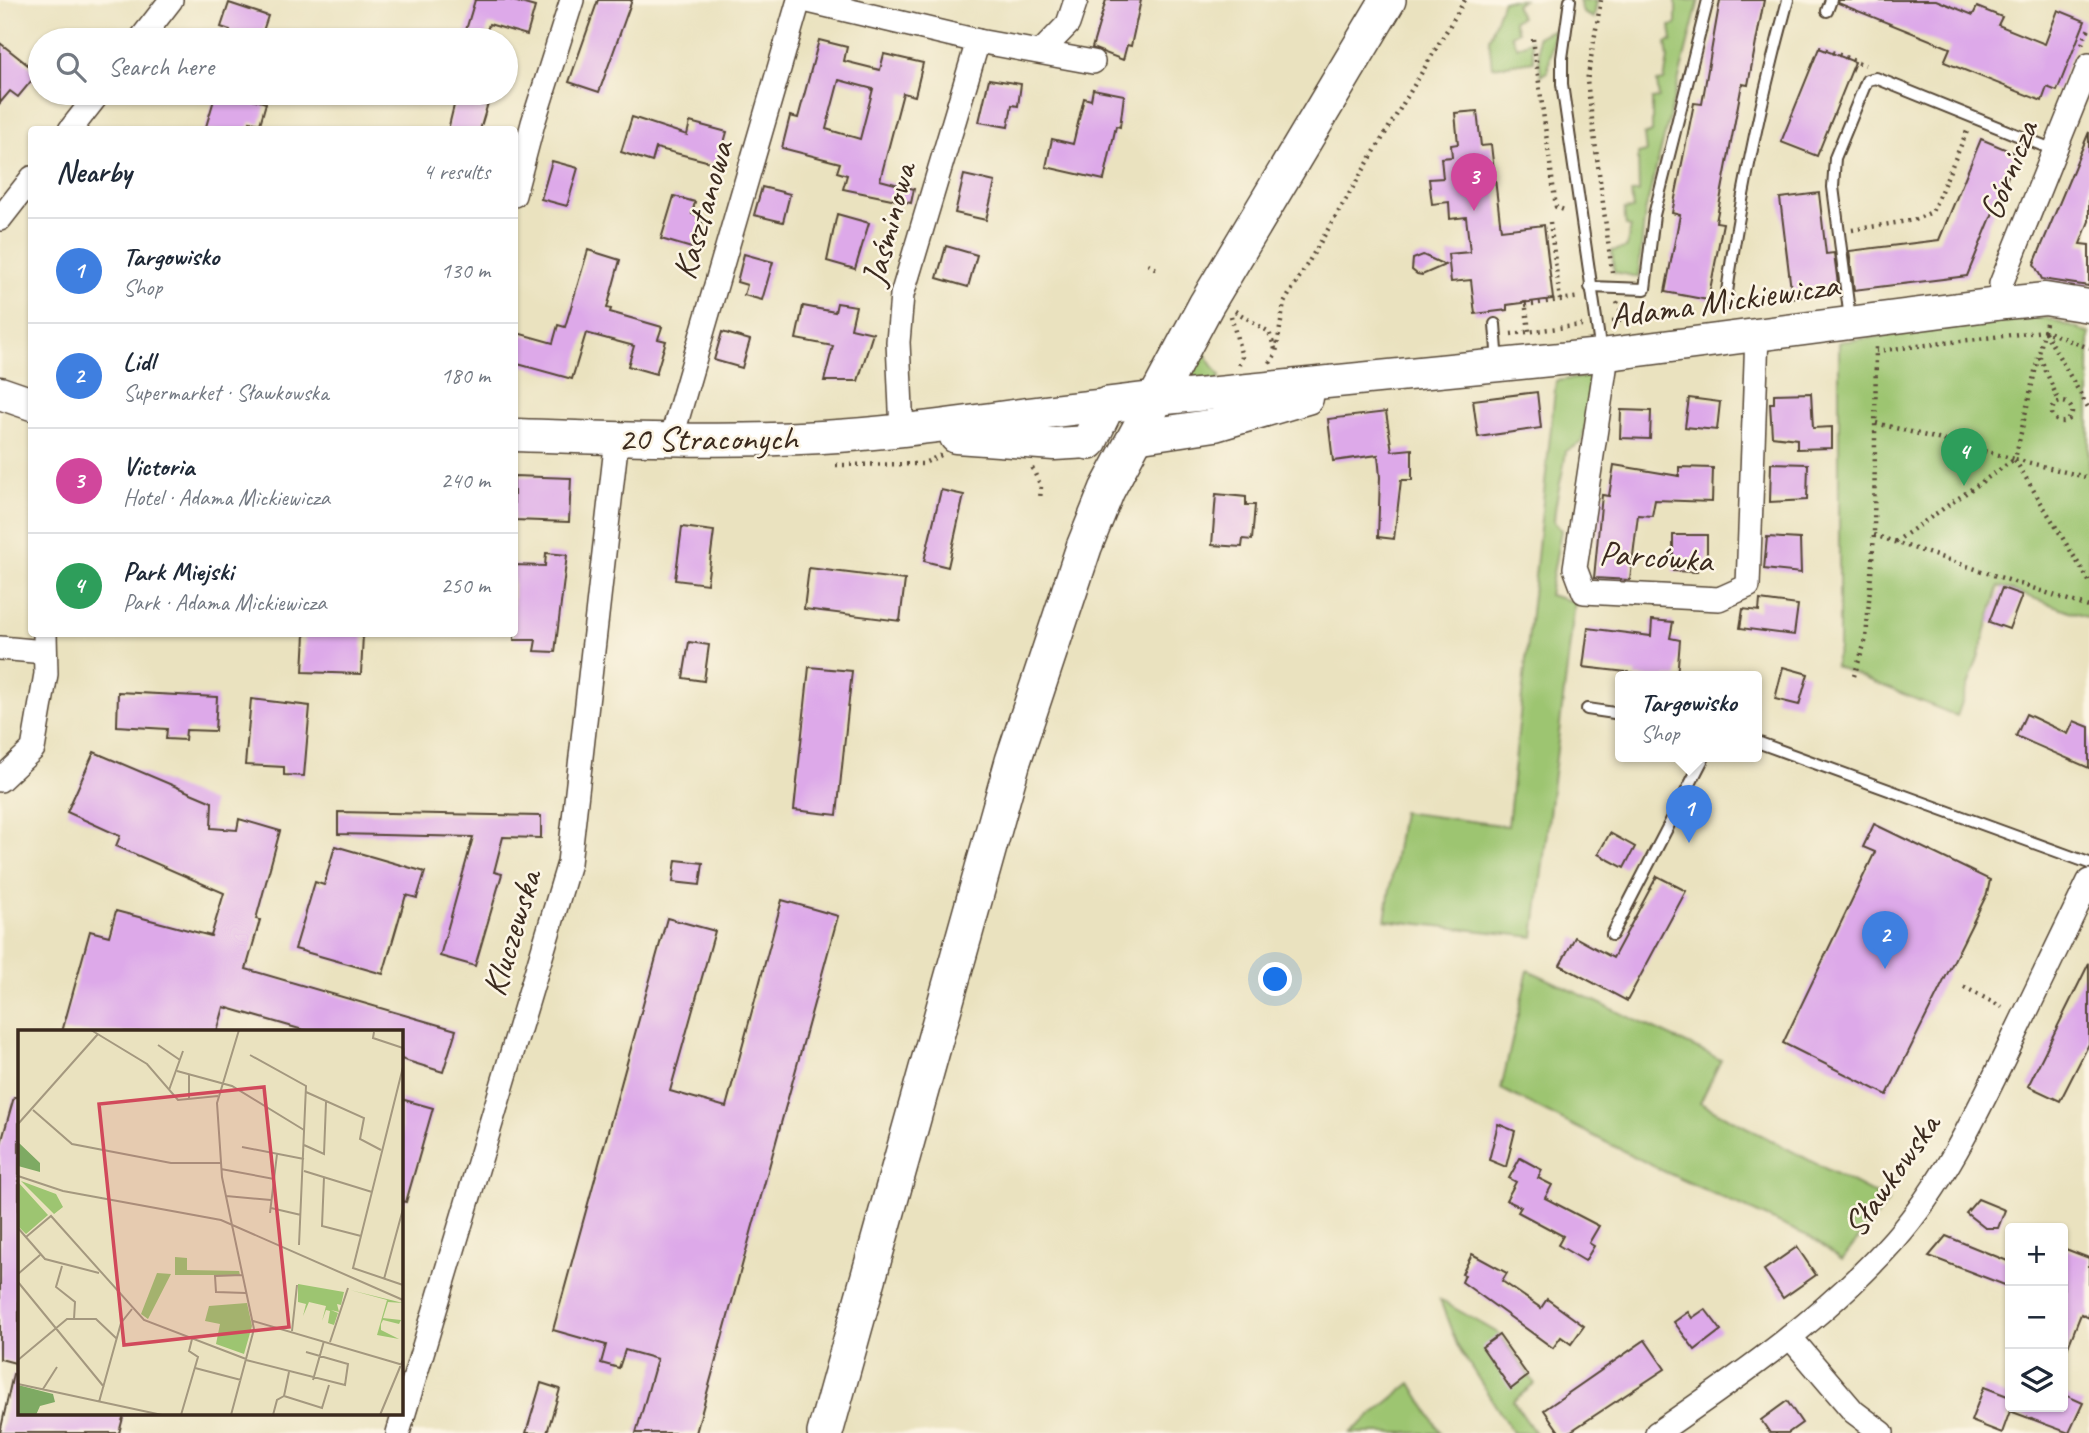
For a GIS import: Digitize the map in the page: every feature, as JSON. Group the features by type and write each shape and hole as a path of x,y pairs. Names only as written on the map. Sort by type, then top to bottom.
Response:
{"main road":[{"path":"825,1433 1013,761 1084,547 1107,490 1206,305 1388,0"},
{"name":"20 Straconych","path":"1107,405 1156,399"},
{"path":"1089,442 1107,405"},
{"name":"20 Straconych","path":"1089,442 1135,437"}],"street":[{"path":"149,28 171,0"},
{"path":"518,180 572,0"},
{"path":"802,0 978,41 1093,62"},
{"name":"Kasztanowa","path":"671,440 802,0"},
{"path":"1041,52 1068,24 1076,0"},
{"name":"Jaśminowa","path":"902,431 898,342 902,295 978,41"},
{"name":"Górnicza","path":"2005,303 2001,284 2089,65"},
{"path":"73,126 90,105"},
{"path":"0,219 28,183"},
{"name":"Adama Mickiewicza","path":"1156,399 1498,367 1850,321 2045,299 2089,306"},
{"name":"Parcówka","path":"1601,355 1605,369 1575,568 1584,593 1719,599 1748,586 1757,334"},
{"name":"Adama Mickiewicza","path":"1135,437 1215,425 1369,380"},
{"path":"0,393 28,403"},
{"name":"20 Straconych","path":"518,435 671,440 822,437 902,431 1107,405"},
{"name":"20 Straconych","path":"902,431 1028,443 1089,442"},
{"name":"Kluczewska","path":"398,1433 569,863 617,438"},
{"path":"0,648 45,643 46,674 33,749 0,780"},
{"name":"Sławkowska","path":"1657,1433 1790,1337 1855,1282 1896,1237 1941,1177 1988,1091 2089,880"},
{"path":"1790,1337 1854,1412 1882,1433"}],"lane":[{"path":"1570,0 1562,58 1562,84 1590,287 1589,324 1601,355"},
{"path":"1590,287 1645,289 1654,215 1708,0"},
{"path":"1726,299 1762,95 1788,0"},
{"path":"1850,321 1833,187 1835,158 1867,80 1876,78 2054,150"},
{"path":"1496,329 1498,367"},
{"path":"1587,709 1615,713"},
{"path":"1762,744 2089,863"},
{"path":"1612,934 1701,762"}],"path":[{"path":"1239,366 1242,357 1230,309 1269,332 1276,353 1284,303 1465,0"},
{"path":"1601,0 1587,80 1617,302 1625,320"},
{"path":"1533,39 1556,207 1566,213"},
{"path":"1844,231 1914,220 1932,212 1971,123"},
{"path":"1550,222 1557,300"},
{"path":"1148,264 1158,270"},
{"path":"1578,285 1589,324"},
{"path":"1528,331 1525,303 1580,298"},
{"path":"1496,329 1528,331 1698,314"},
{"path":"1895,542 2015,459 2047,314"},
{"path":"2045,331 2089,409"},
{"path":"1854,676 1866,639 1874,535 1876,351 2045,331 2089,348"},
{"path":"2039,356 2059,402"},
{"path":"2059,402 2071,407 2072,414 2067,421 2057,421 2052,416 2052,409 2059,402"},
{"path":"1876,423 2089,478"},
{"path":"2015,459 2089,581"},
{"path":"1874,535 2089,607"},
{"path":"1964,987 2002,1007"}],"green space":[{"path":"1503,0 1523,0 1515,5 1521,17 1513,21 1518,31 1511,35 1517,47 1531,40 1534,61 1492,67 1489,39"},
{"path":"1579,0 1597,0 1594,18 1583,13"},
{"path":"1676,0 1699,0 1645,212 1638,277 1614,272 1612,251 1626,248 1631,227 1626,226 1624,210 1633,209 1631,193 1639,192 1638,154 1646,152 1644,135 1652,132 1652,99 1659,98 1657,82 1664,81 1668,58 1666,43 1672,41 1670,26 1676,25"},
{"path":"1554,29 1548,71 1541,76 1537,37"},
{"path":"2046,318 2089,333 2089,618 1999,586 1978,658 1957,716 1834,666 1839,648 1839,342 2006,319"},
{"path":"1201,348 1220,376 1217,383 1179,387"},
{"path":"1594,376 1582,442 1566,451 1554,522 1561,530 1549,595 1575,602 1534,937 1385,920 1402,812 1508,826 1556,381"},
{"path":"1528,970 1721,1060 1700,1103 1888,1201 1842,1260 1810,1237 1663,1171 1501,1089"},
{"path":"1440,1300 1498,1333 1535,1384 1513,1401 1535,1433 1513,1433 1457,1345"},
{"path":"1411,1383 1441,1433 1350,1433"}],"building":[{"path":"475,0 510,0 535,7 527,35 518,32 518,28 489,24 488,28 467,28"},
{"path":"598,0 632,0 599,92 569,82"},
{"path":"1106,0 1141,0 1131,46 1127,45 1123,60 1092,48"},
{"path":"1720,0 1764,0 1748,85 1742,84 1716,222 1723,223 1708,300 1665,292 1680,215 1672,213 1694,103 1702,104"},
{"path":"1839,0 1936,0 1973,15 1977,7 2002,17 1998,25 2045,44 2058,10 2085,21 2057,91 2047,87 2042,101 1944,62 1950,48 1838,3"},
{"path":"229,3 268,16 264,28 221,27"},
{"path":"819,40 847,47 844,61 880,70 884,54 923,63 915,96 903,93 880,180 914,189 911,203 843,189 847,175 837,172 840,163 782,148 790,116 798,118","holes":["839,80 873,89 860,139 826,129"]},
{"path":"0,43 28,65 28,85 18,97 10,91 0,103"},
{"path":"1819,48 1855,62 1817,156 1781,142"},
{"path":"989,79 1021,84 1018,106 1012,105 1008,127 979,122"},
{"path":"1093,89 1124,95 1120,127 1116,126 1104,180 1046,167 1052,139 1073,144 1084,98 1091,100"},
{"path":"212,105 265,105 260,124 250,122 249,126 206,126"},
{"path":"454,105 487,105 481,126 449,126"},
{"path":"1477,111 1481,146 1491,145 1501,230 1544,225 1553,299 1507,305 1507,310 1475,314 1471,280 1451,282 1448,254 1470,252 1466,217 1450,219 1449,202 1432,204 1429,179 1443,178 1441,158 1452,157 1451,145 1458,144 1455,113"},
{"path":"632,117 687,135 690,122 727,132 718,164 656,148 652,162 621,152"},
{"path":"2089,132 2089,221 2080,244 2089,245 2089,286 2042,279 2034,264"},
{"path":"1981,139 2017,154 1967,276 1854,290 1849,251 1939,240"},
{"path":"552,161 578,168 567,206 541,199"},
{"path":"964,175 995,182 986,220 955,213"},
{"path":"762,187 790,194 783,222 754,215"},
{"path":"1819,193 1826,254 1834,253 1839,292 1792,298 1780,198"},
{"path":"674,196 695,202 692,214 704,217 695,249 661,239"},
{"path":"837,214 869,223 855,269 827,261"},
{"path":"946,246 977,255 968,287 937,278"},
{"path":"588,250 620,260 607,308 611,309 610,312 662,327 658,339 666,341 656,374 628,366 634,346 586,333 572,379 518,364 518,333 553,343 558,325 565,327"},
{"path":"744,254 773,262 762,300 744,295 747,285 737,282"},
{"path":"1423,255 1445,265 1422,275 1417,274 1412,270 1413,259"},
{"path":"837,303 856,306 851,328 873,333 858,381 824,381 833,346 796,339 803,306 835,312"},
{"path":"722,332 750,340 742,368 714,360"},
{"path":"1537,392 1541,428 1478,437 1473,400"},
{"path":"1811,393 1813,428 1832,427 1832,448 1797,449 1797,439 1772,436 1770,403 1774,403 1774,394"},
{"path":"1689,398 1720,402 1717,430 1685,427"},
{"path":"1621,410 1651,411 1650,439 1620,438"},
{"path":"1386,412 1392,451 1412,449 1412,480 1401,480 1394,539 1378,537 1378,455 1333,461 1328,419"},
{"path":"1771,463 1808,464 1807,500 1770,502"},
{"path":"1614,465 1679,476 1679,467 1713,468 1712,502 1655,500 1652,516 1638,515 1630,580 1594,578 1602,495 1609,496"},
{"path":"518,476 571,478 569,522 518,520"},
{"path":"941,490 964,495 948,567 924,561"},
{"path":"1216,494 1246,497 1246,505 1255,505 1252,540 1243,539 1242,547 1212,545"},
{"path":"682,527 714,531 707,584 675,580"},
{"path":"1673,535 1707,535 1707,565 1698,564 1697,572 1673,571"},
{"path":"1767,537 1800,539 1801,573 1764,569"},
{"path":"546,553 567,555 555,652 534,651 536,640 514,640 514,637 518,637 518,565 545,566"},
{"path":"809,568 905,580 900,621 804,609"},
{"path":"2002,588 2022,595 2009,629 1989,622"},
{"path":"1760,600 1798,605 1794,635 1740,628 1743,609 1759,611"},
{"path":"1652,620 1673,622 1670,638 1680,640 1677,671 1618,671 1583,667 1588,628 1651,636"},
{"path":"305,637 363,637 361,674 303,672"},
{"path":"689,642 709,645 704,681 683,678"},
{"path":"809,667 852,671 837,815 794,810"},
{"path":"1783,667 1808,674 1799,705 1775,699"},
{"path":"118,692 217,697 215,731 186,730 185,740 166,739 167,729 117,726"},
{"path":"251,699 310,706 304,776 284,775 284,767 245,765"},
{"path":"2026,714 2068,734 2074,721 2089,727 2089,768 2016,736"},
{"path":"94,752 212,802 211,828 237,830 239,819 280,831 256,919 260,920 246,969 456,1030 443,1072 402,1059 402,1030 303,1030 224,1007 218,1030 63,1030 90,931 109,936 116,911 211,936 224,893 116,846 120,836 67,812"},
{"path":"338,812 541,816 541,838 503,837 494,872 502,874 475,966 440,956 473,837 338,834"},
{"path":"1874,824 1990,880 1987,894 1887,1095 1783,1043 1875,852 1863,847"},
{"path":"1610,833 1635,847 1624,868 1598,854"},
{"path":"335,846 425,872 417,898 406,895 383,974 295,949 315,882 324,885"},
{"path":"676,860 703,863 700,885 673,882"},
{"path":"1657,876 1686,891 1627,1001 1560,965 1575,937 1613,958"},
{"path":"782,900 838,916 696,1433 636,1433 657,1359 625,1350 619,1368 601,1363 606,1345 553,1330 667,918 715,931 670,1091 726,1107"},
{"path":"2089,963 2089,1044 2060,1101 2028,1086"},
{"path":"14,1097 18,1097 18,1364 0,1359 0,1147"},
{"path":"402,1099 433,1108 406,1202 402,1201"},
{"path":"1498,1124 1515,1131 1506,1167 1489,1160"},
{"path":"1520,1158 1542,1170 1538,1178 1552,1185 1545,1198 1599,1226 1589,1243 1594,1246 1585,1261 1558,1245 1563,1236 1518,1212 1521,1207 1506,1200 1516,1182 1509,1178"},
{"path":"1978,1199 2005,1210 1998,1228 1985,1228 1966,1213"},
{"path":"1946,1236 2005,1260 2005,1285 1929,1256"},
{"path":"1797,1247 1816,1275 1783,1298 1764,1270"},
{"path":"2068,1250 2089,1258 2089,1318 2081,1314 2068,1347"},
{"path":"1472,1254 1507,1273 1502,1281 1541,1308 1547,1299 1584,1326 1571,1344 1561,1337 1553,1348 1462,1282 1465,1275 1462,1274"},
{"path":"1705,1309 1721,1330 1695,1350 1674,1322 1688,1312 1692,1318"},
{"path":"1499,1335 1528,1376 1511,1389 1482,1347"},
{"path":"1645,1340 1665,1369 1568,1433 1560,1433 1544,1410"},
{"path":"13,1374 18,1375 18,1416 123,1416 119,1433 0,1433"},
{"path":"541,1383 560,1389 547,1433 526,1433"},
{"path":"1984,1387 2005,1395 2005,1412 2010,1412 2002,1433 1971,1421"},
{"path":"2068,1396 2083,1403 2069,1433 2013,1412 2068,1412"},
{"path":"1787,1401 1802,1423 1788,1433 1770,1433 1761,1420"}],"place":[{"name":"Victoria","path":"1474,211"},
{"name":"Park Miejski","path":"1964,486"},
{"name":"Targowisko","path":"1689,843"},
{"name":"Lidl","path":"1885,969"}]}
